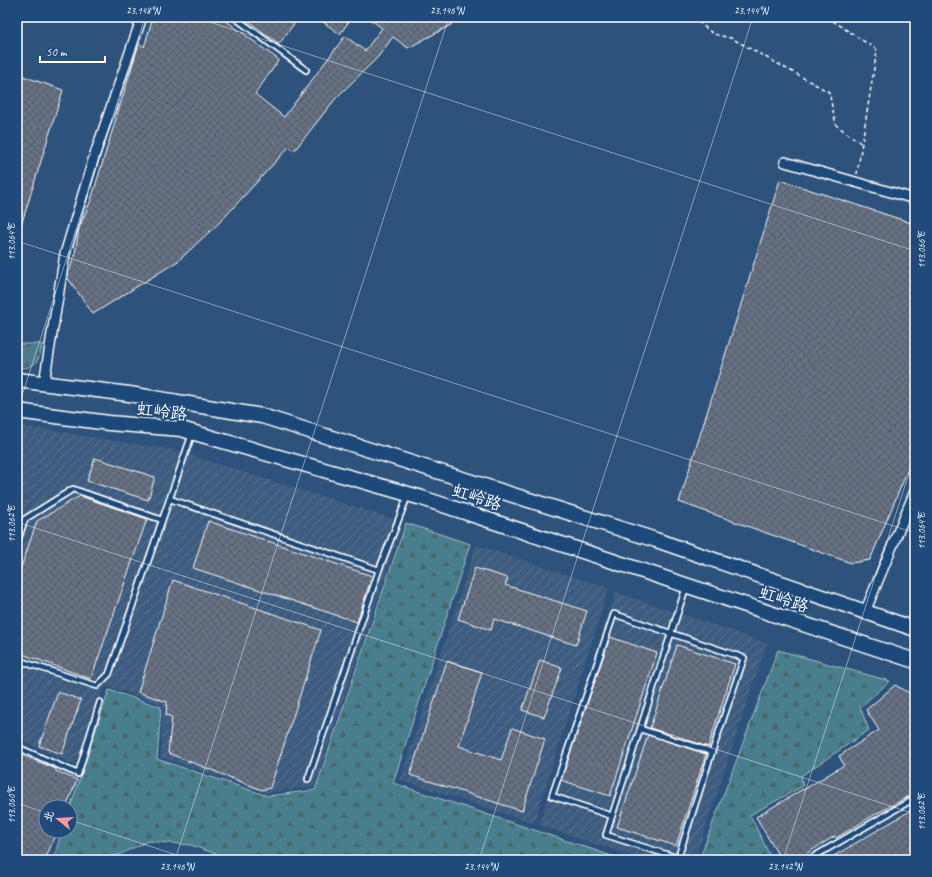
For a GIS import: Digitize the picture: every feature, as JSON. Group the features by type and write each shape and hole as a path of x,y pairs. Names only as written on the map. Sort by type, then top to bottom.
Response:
{"main road":[{"name":"虹岭路","path":"17,380 129,394 262,416 656,540 915,629"},
{"name":"虹岭路","path":"17,411 109,423 181,429 408,494 915,662"}],"street":[{"path":"44,383 65,254 94,157 142,17"},
{"path":"785,162 915,199"},
{"path":"865,612 915,491"}],"lane":[{"path":"234,17 306,70"},
{"path":"17,660 97,686 109,674 193,433"},
{"path":"17,543 25,519 73,489 162,520"},
{"path":"308,779 379,570 408,494"},
{"path":"170,500 379,570"},
{"path":"612,816 552,796 614,614 671,633 744,658 678,858 606,835 612,816 671,633 686,586"},
{"path":"17,747 78,774 100,702"},
{"path":"640,729 712,752"},
{"path":"808,860 915,798"}],"path":[{"path":"693,17 713,34 731,38 829,92 836,125 862,144"},
{"path":"827,17 877,50 856,182"}],"shaded area":[{"path":"17,425 173,450 403,522 314,787 267,793 161,757 163,705 105,685 75,765 17,738"},
{"path":"476,545 609,588 534,823 400,780"},
{"path":"616,592 767,643 695,860 643,860 539,825"}],"green space":[{"path":"17,344 42,344 40,355 36,363 28,367 17,368"},
{"path":"406,523 470,544 393,783 624,860 320,860 319,858 312,860 260,860 252,858 232,860 191,845 148,841 108,860 53,860 60,839 78,839 78,799 73,799 109,690 161,707 157,759 268,796 315,790"},
{"path":"778,650 890,681 860,707 869,730 801,776 803,786 750,815 772,860 699,860"}],"building":[{"path":"153,17 221,17 279,60 255,94 284,117 345,36 365,51 382,28 367,17 456,17 451,25 408,48 393,37 377,58 336,98 294,151 289,147 221,221 178,261 93,314 67,277 75,254 79,228 91,200 139,43 144,47"},
{"path":"243,17 299,17 279,44"},
{"path":"316,17 352,17 340,34"},
{"path":"17,74 63,90 19,232 17,232"},
{"path":"780,180 915,224 915,453 870,560 851,563 679,502"},
{"path":"95,458 155,477 148,500 87,481"},
{"path":"80,496 147,519 91,679 17,652 17,579 37,521"},
{"path":"208,521 372,576 357,622 193,568"},
{"path":"475,568 508,578 505,585 587,611 576,645 494,619 491,630 458,619"},
{"path":"173,580 321,630 270,788 262,790 168,753 172,717 166,715 167,702 138,692"},
{"path":"610,637 657,653 610,796 561,780"},
{"path":"677,645 735,664 708,747 650,728"},
{"path":"540,660 562,668 544,717 522,710"},
{"path":"447,661 482,672 459,746 501,760 512,728 545,739 522,811 410,775"},
{"path":"895,685 915,696 915,793 836,838 835,836 796,860 781,860 756,817 844,765 839,756 879,730 866,710"},
{"path":"58,692 81,700 62,754 39,746"},
{"path":"648,735 706,754 676,846 617,827"},
{"path":"17,753 56,769 56,771 77,780 69,799 38,799 38,839 54,839 45,860 17,860"},
{"path":"915,808 915,860 827,860"}]}
